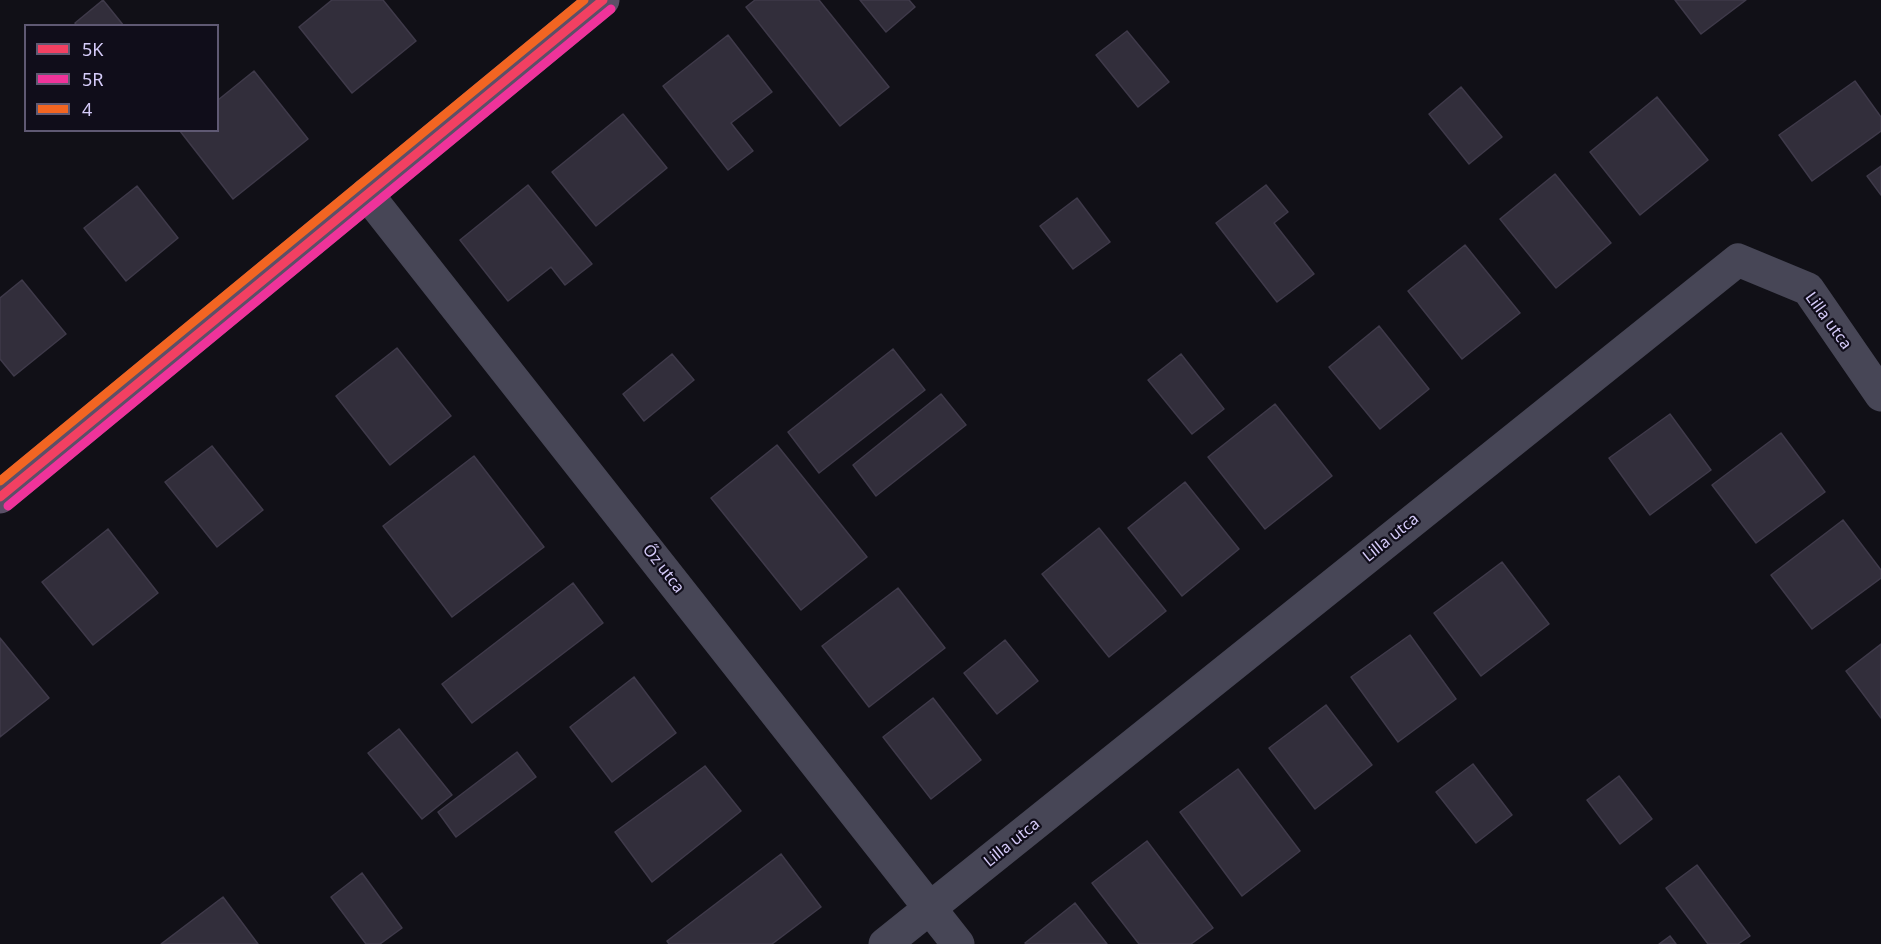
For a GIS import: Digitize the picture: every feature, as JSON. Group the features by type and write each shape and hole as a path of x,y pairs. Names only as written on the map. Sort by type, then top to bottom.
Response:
{"main road":[{"path":"0,497 603,0"}],"street":[{"name":"Őz utca","path":"367,194 958,944"},
{"name":"Lilla utca","path":"885,944 1738,260 1808,290 1881,395"}],"building":[{"path":"103,0 122,24 76,24"},
{"path":"332,0 383,0 416,41 352,93 299,27"},
{"path":"755,0 819,0 889,87 840,126 746,7"},
{"path":"860,0 909,0 915,7 886,32"},
{"path":"1675,0 1746,0 1701,34"},
{"path":"1127,31 1169,82 1138,107 1096,55"},
{"path":"728,35 772,92 731,123 753,151 728,170 663,86"},
{"path":"254,71 308,139 233,199 181,132 219,132 219,99"},
{"path":"1855,81 1881,117 1881,131 1812,181 1779,135"},
{"path":"1461,87 1502,137 1469,164 1429,114"},
{"path":"1657,97 1708,160 1640,215 1590,152"},
{"path":"623,114 667,168 596,226 552,172"},
{"path":"1881,166 1881,195 1867,176"},
{"path":"1555,174 1611,243 1556,288 1500,219"},
{"path":"528,185 592,264 565,285 551,267 508,301 460,240"},
{"path":"1266,185 1288,212 1274,223 1314,274 1277,302 1216,223"},
{"path":"137,186 178,238 126,281 84,228"},
{"path":"1077,198 1110,242 1073,269 1040,226"},
{"path":"1465,245 1520,313 1462,359 1408,291"},
{"path":"22,280 66,334 14,376 0,359 0,298"},
{"path":"1379,326 1429,389 1380,429 1329,367"},
{"path":"397,348 451,416 390,465 336,396"},
{"path":"893,349 925,390 819,473 788,432"},
{"path":"672,354 694,380 644,421 623,394"},
{"path":"1181,354 1224,409 1192,434 1148,380"},
{"path":"941,394 966,425 876,496 853,465"},
{"path":"1275,404 1332,476 1265,529 1208,457"},
{"path":"1670,414 1711,470 1650,515 1609,458"},
{"path":"1781,433 1825,492 1756,543 1712,485"},
{"path":"777,445 867,557 801,610 711,498"},
{"path":"212,446 263,510 217,547 165,482"},
{"path":"474,456 544,547 452,617 383,526"},
{"path":"1185,482 1239,549 1182,596 1128,528"},
{"path":"1843,520 1881,570 1881,578 1812,629 1771,575"},
{"path":"1099,528 1166,611 1109,657 1042,574"},
{"path":"108,529 158,593 93,645 42,582"},
{"path":"1502,562 1549,624 1481,676 1434,613"},
{"path":"573,583 603,623 472,723 442,684"},
{"path":"898,588 945,648 869,707 822,646"},
{"path":"1410,635 1456,699 1398,742 1351,677"},
{"path":"0,638 49,698 0,737"},
{"path":"1005,640 1038,681 997,714 964,673"},
{"path":"1881,644 1881,718 1846,671"},
{"path":"634,677 676,733 612,782 570,727"},
{"path":"933,698 981,760 931,799 883,737"},
{"path":"1326,705 1372,765 1315,809 1269,748"},
{"path":"399,729 452,795 422,819 368,753"},
{"path":"517,752 536,777 456,837 438,812"},
{"path":"1473,764 1512,815 1476,843 1436,792"},
{"path":"705,766 741,811 652,882 615,832"},
{"path":"1238,769 1300,851 1242,896 1180,812"},
{"path":"1619,776 1652,819 1620,844 1587,800"},
{"path":"1147,841 1213,928 1191,944 1139,944 1092,883"},
{"path":"781,854 821,907 772,944 669,944 667,941"},
{"path":"1697,865 1750,936 1738,944 1708,944 1666,888"},
{"path":"362,873 402,928 380,944 366,944 331,897"},
{"path":"223,897 258,944 161,944"},
{"path":"1075,903 1107,944 1025,943"},
{"path":"1670,936 1676,944 1659,944"}],"transit line":[{"name":"4","path":"0,481 584,0"},
{"name":"5K","path":"0,497 603,0"},
{"name":"5R","path":"8,506 611,9"}]}
